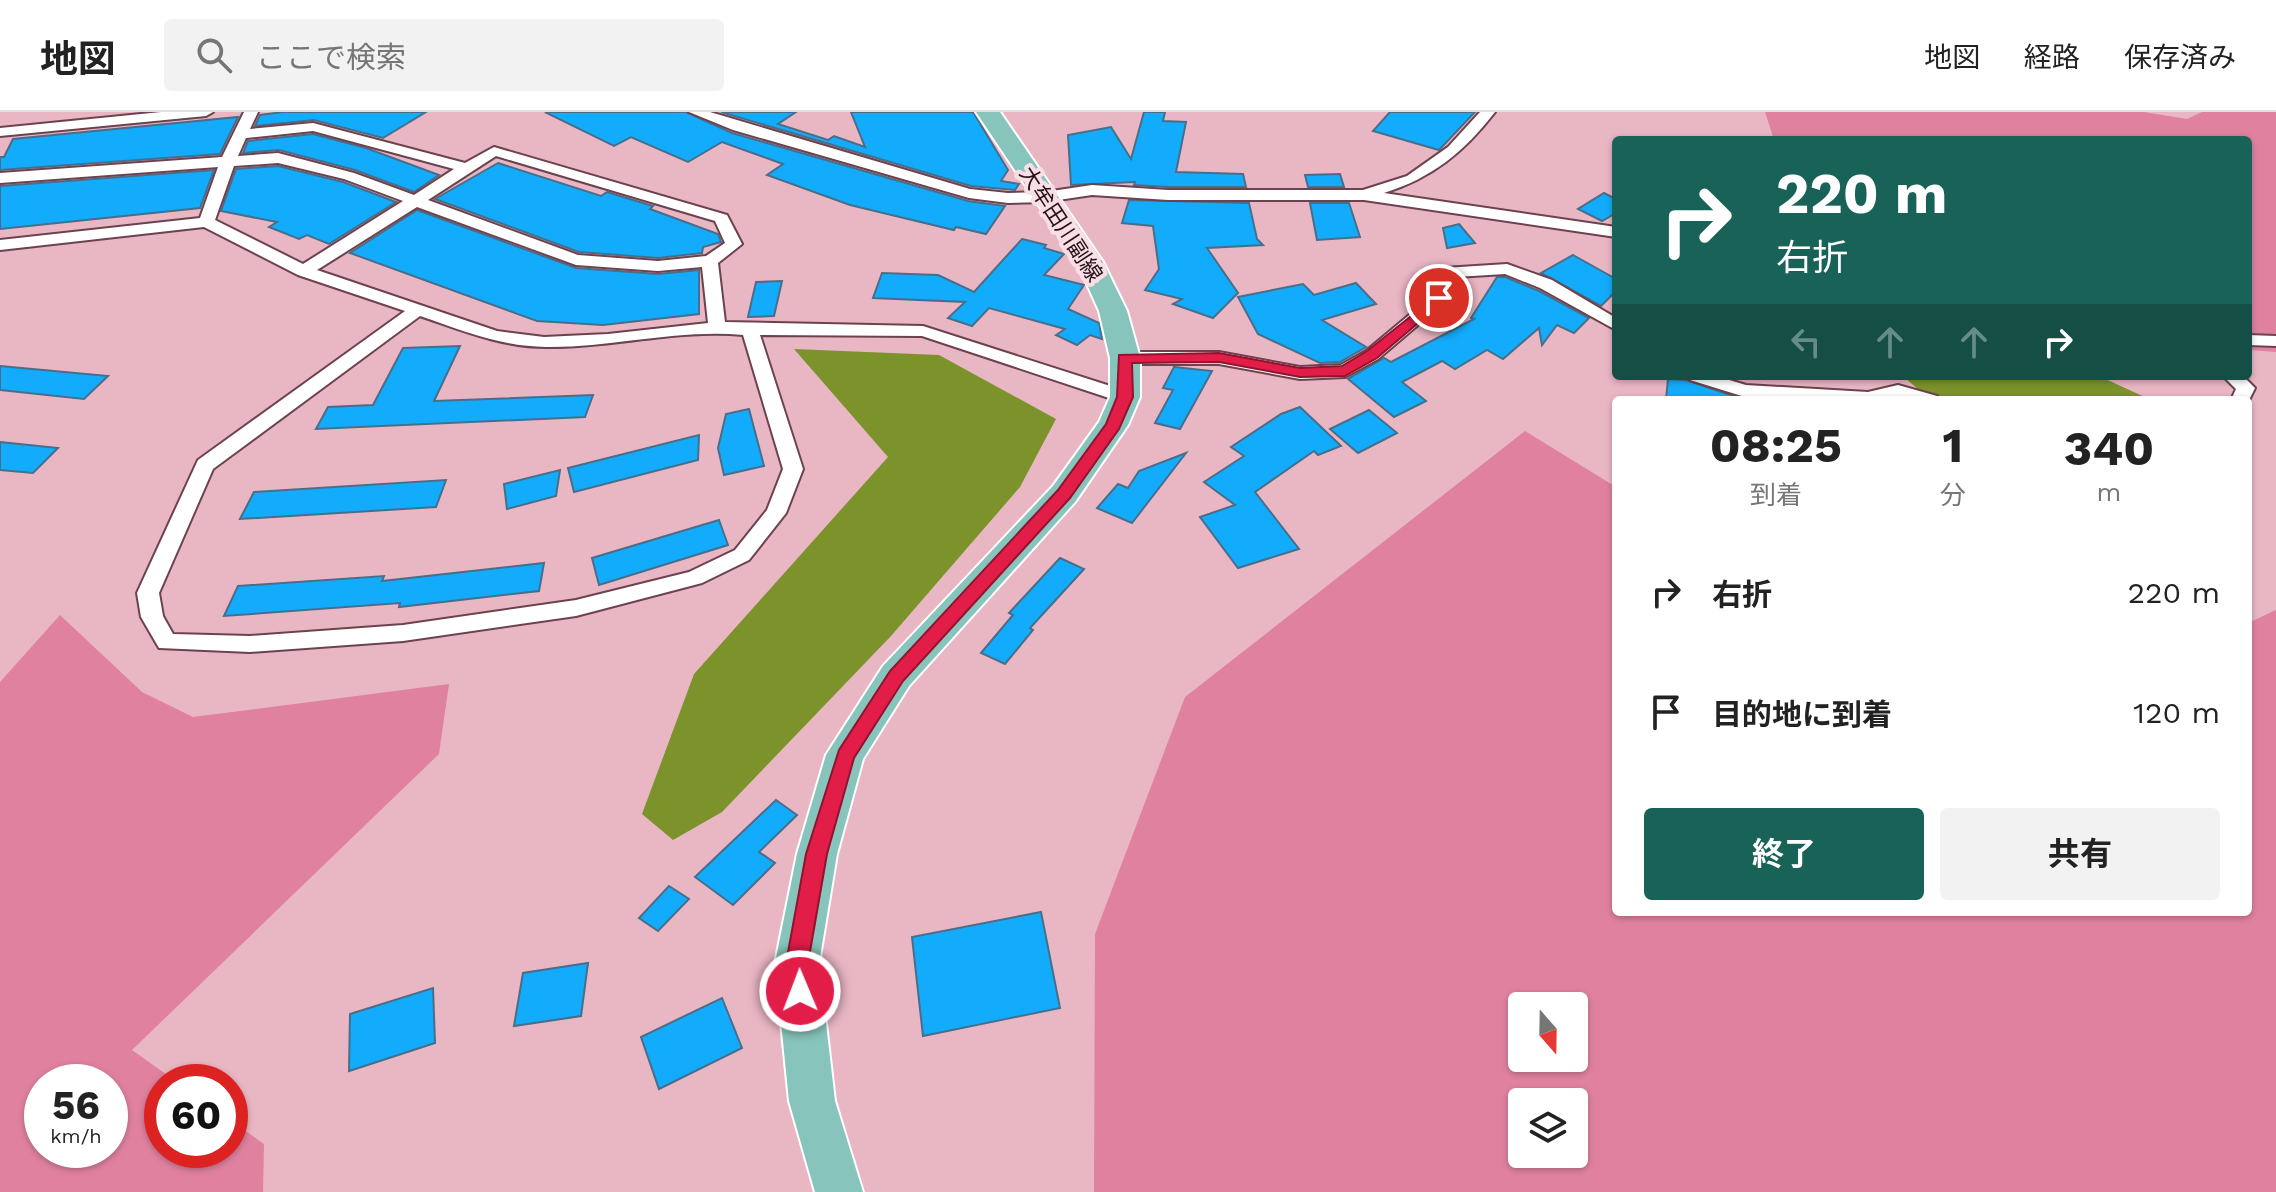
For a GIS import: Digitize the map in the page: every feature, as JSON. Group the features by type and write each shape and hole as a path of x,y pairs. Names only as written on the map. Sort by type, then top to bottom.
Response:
{"main road":[{"name":"大牟田川副線","path":"839,1192 812,1101 797,963 817,854 845,755 896,676 1064,494 1113,425 1125,397 1125,358 1113,311 1090,262 988,112"}],"street":[{"path":"0,132 206,112"},
{"path":"206,222 228,161 251,112"},
{"path":"696,112 738,127 969,193 1008,198 1045,197 1092,190 1168,195 1364,195 1612,231"},
{"path":"1364,195 1412,179 1453,150 1488,112"},
{"path":"241,134 313,127 466,168"},
{"path":"0,178 278,158 349,176 416,201 576,260 658,266 710,261 734,244 721,218 494,151 416,201 304,271"},
{"path":"0,245 206,222 304,271 495,336 544,342 608,339 717,327 923,331 1125,397"},
{"path":"710,261 717,327"},
{"path":"1125,358 1219,358 1300,373 1345,371 1372,355 1439,298 1450,272 1507,269 1546,284 1612,323"},
{"path":"419,309 205,465 148,593 152,617 167,642 204,646 403,633 576,608 695,578 742,555 776,513 793,469 750,330"},
{"path":"2252,340 2276,341"},
{"path":"1709,380 1745,391 1833,396"},
{"path":"2237,380 2246,388 2242,396"},
{"path":"1871,396 1888,384 1898,391 1916,396"}],"shaded area":[{"path":"1765,112 2144,112 2187,119 2202,112 2276,112 2276,352 2252,350 2252,136 1773,136"},
{"path":"794,349 939,355 1056,419 1020,487 891,636 722,812 673,840 642,814 694,674 888,457"},
{"path":"1908,380 2108,380 2142,396 1938,396 1920,391"},
{"path":"1525,431 1612,485 1612,916 2252,916 2252,621 2276,610 2276,1192 1094,1192 1095,934 1185,697"},
{"path":"60,615 142,692 193,717 449,684 439,754 132,1050 152,1064 144,1064 144,1168 248,1168 248,1133 264,1144 263,1192 0,1192 0,682"}],"building":[{"path":"283,112 426,112 383,138 314,120 255,126 260,115"},
{"path":"545,112 686,112 732,133 968,201 1005,206 986,234 956,227 954,230 850,205 767,175 783,164 722,142 688,162 631,137 614,146"},
{"path":"721,112 796,112 778,124 828,140 834,136 865,147 851,112 973,112 1008,170 1001,181 1019,184 1015,190 971,186"},
{"path":"1144,112 1165,112 1163,121 1186,122 1176,172 1243,174 1246,187 1168,187 1134,185 1135,182 1071,185 1068,135 1111,127 1131,159"},
{"path":"1390,112 1475,112 1439,150 1373,131"},
{"path":"238,117 220,154 0,170 0,157 4,157 13,139"},
{"path":"313,134 366,148 439,175 414,192 355,170 279,150 243,153 248,141"},
{"path":"498,163 601,196 607,192 653,206 650,209 718,234 721,242 703,247 702,253 658,258 579,252 435,199"},
{"path":"278,166 343,182 396,202 329,244 307,235 299,239 269,227 277,222 221,211 236,169"},
{"path":"214,170 200,208 0,229 0,186"},
{"path":"1340,174 1344,187 1308,187 1305,175"},
{"path":"1604,193 1612,197 1612,215 1602,221 1578,209"},
{"path":"1129,200 1249,203 1257,239 1263,245 1207,248 1238,293 1213,318 1173,304 1182,299 1145,290 1159,269 1153,226 1122,223"},
{"path":"1310,203 1349,203 1360,237 1317,240"},
{"path":"417,210 576,268 658,274 699,270 699,314 603,325 537,321 350,253"},
{"path":"1459,224 1475,243 1447,248 1443,228"},
{"path":"1022,239 1046,245 1044,248 1064,254 1044,275 1084,285 1068,309 1099,323 1102,339 1090,335 1077,345 1056,335 1065,329 989,308 972,326 948,318 965,302 873,298 882,273 938,275 974,292"},
{"path":"1573,255 1612,277 1612,295 1601,306 1541,273"},
{"path":"1497,277 1505,277 1539,291 1589,318 1574,333 1557,325 1542,345 1539,328 1503,359 1487,350 1455,369 1442,361 1402,382 1426,401 1394,417 1348,379 1384,358 1391,362 1474,319 1471,318"},
{"path":"782,281 774,316 748,317 756,282"},
{"path":"1356,283 1376,304 1322,320 1366,347 1340,362 1320,363 1258,334 1238,297 1303,284 1314,295"},
{"path":"460,346 434,401 593,395 585,417 316,429 328,407 373,405 403,348"},
{"path":"0,366 108,376 84,399 0,390"},
{"path":"1174,367 1212,371 1180,429 1155,423 1173,390 1163,388"},
{"path":"1668,380 1686,380 1733,396 1666,396"},
{"path":"1300,407 1341,446 1318,455 1314,451 1255,492 1299,549 1238,568 1200,517 1235,505 1204,482 1244,456 1231,447 1281,414"},
{"path":"749,409 764,466 724,475 718,448 726,414"},
{"path":"1369,410 1397,433 1358,453 1330,429"},
{"path":"699,435 698,460 574,492 568,468"},
{"path":"0,442 58,448 33,473 0,470"},
{"path":"1186,453 1132,523 1097,508 1118,484 1128,488 1139,471"},
{"path":"560,470 556,496 507,509 504,484"},
{"path":"446,480 436,507 240,519 254,492"},
{"path":"719,520 728,545 599,585 592,558"},
{"path":"1060,558 1084,569 1030,628 1033,630 1005,664 981,653 1013,615 1009,613"},
{"path":"544,563 539,591 399,607 400,603 224,616 238,586 384,576 382,581"},
{"path":"776,800 797,815 759,852 775,863 733,905 695,877"},
{"path":"669,886 689,899 658,931 639,918"},
{"path":"1041,912 1060,1008 923,1036 912,937"},
{"path":"588,963 581,1016 514,1026 523,973"},
{"path":"433,988 435,1043 349,1071 350,1014"},
{"path":"722,998 742,1048 659,1089 641,1037"}],"route":[{"path":"800,991 797,963 817,854 845,755 896,676 1064,494 1113,425 1125,397 1125,358 1219,358 1300,373 1345,371 1372,355 1439,298"}]}
